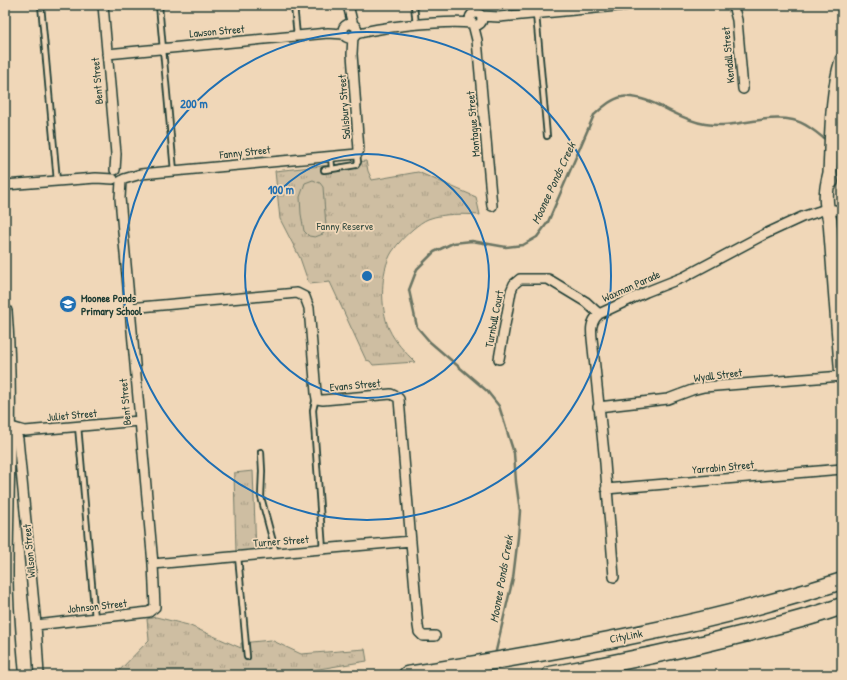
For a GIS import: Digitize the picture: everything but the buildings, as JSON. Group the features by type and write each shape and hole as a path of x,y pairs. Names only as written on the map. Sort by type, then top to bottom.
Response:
{"highway":[{"name":"CityLink","path":"407,675 466,666 638,634 704,620 842,581"},
{"path":"550,675 651,656 712,642 789,622 842,606"}],"street":[{"name":"Bent Street","path":"103,5 156,603"},
{"name":"Lawson Street","path":"107,54 455,21 476,16 499,17 600,6 628,5"},
{"name":"Kendall Street","path":"733,5 737,20"},
{"name":"Kendall Street","path":"738,5 737,20 743,89"},
{"name":"Salisbury Street","path":"348,7 359,150 355,154"},
{"name":"Montague Street","path":"476,16 492,206"},
{"path":"842,60 837,81 838,112 825,195 833,212 842,377"},
{"name":"Fanny Street","path":"5,185 355,154"},
{"name":"Waxman Parade","path":"614,577 605,463 591,330 594,319 599,314 646,292 684,277 752,241 802,217 833,212"},
{"name":"Turnbull Court","path":"499,360 511,291 514,284 520,279 548,280 586,302 599,314"},
{"name":"Evans Street","path":"129,308 297,293 305,297 309,308 316,397 323,400 391,394 397,397 400,402 419,632 426,637 435,636"},
{"name":"Wilson Street","path":"5,311 11,427 18,439 36,625 39,675"},
{"name":"Wyall Street","path":"598,406 668,400 692,390 704,387 842,377"},
{"name":"Juliet Street","path":"11,427 22,431 139,421"},
{"path":"11,427 6,577 12,675"},
{"name":"Yarrabin Street","path":"606,489 842,469"},
{"name":"Turner Street","path":"153,564 411,541"},
{"name":"Johnson Street","path":"36,625 150,612 154,609 156,603"}],"lane":[{"path":"42,5 57,181"},
{"path":"159,5 174,171"},
{"path":"294,5 297,36"},
{"path":"414,5 416,25"},
{"path":"536,14 547,136"},
{"path":"324,170 356,165 358,162 355,154"},
{"path":"331,156 332,169"},
{"path":"316,397 313,410 323,550"},
{"path":"78,426 96,619"},
{"path":"261,452 261,497 276,553"},
{"path":"238,556 247,657"}],"green space":[{"path":"841,160 842,161 842,203 838,202"},
{"name":"Fanny Reserve","path":"366,161 372,180 418,172 476,197 480,215 447,215 426,220 420,223 402,239 388,260 383,279 383,300 386,320 394,338 415,362 373,365 370,361 366,360 330,282 309,284 300,258 280,219 275,171"},
{"path":"313,180 320,183 323,187 326,226 323,234 315,237 309,236 304,231 300,197 305,183"},
{"path":"253,471 256,552 236,553 234,473"},
{"path":"156,617 188,625 241,648 241,643 271,640 301,654 365,649 367,661 283,675 115,675 149,640 147,619"}],"waterway":[{"name":"Moonee Ponds Creek","path":"495,655 513,578 518,537 520,511 514,453 499,406 487,391 430,342 417,327 409,290 417,269 434,252 453,243 472,241 506,247 523,245 537,237 548,222 594,115 607,104 618,98 631,97 641,99 686,119 705,124 727,125 771,119 798,121 827,141"},
{"name":"Moonee Ponds Creek","path":"836,147 842,152"},
{"name":"Moonee Ponds Creek","path":"490,675 492,666"}],"place":[{"name":"Moonee Ponds Primary School","path":"68,304"}]}
